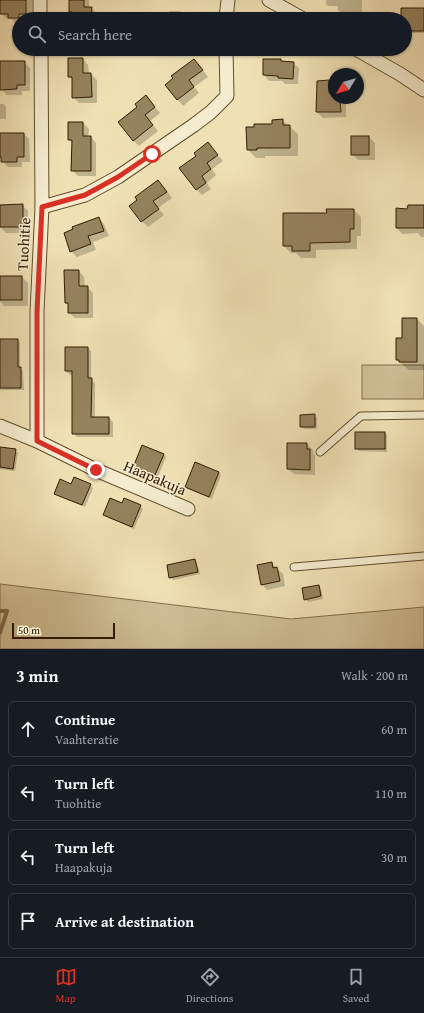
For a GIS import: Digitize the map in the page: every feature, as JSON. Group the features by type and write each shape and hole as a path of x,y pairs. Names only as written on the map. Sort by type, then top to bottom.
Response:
{"street":[{"path":"40,0 40,12"},
{"path":"227,12 228,0"},
{"path":"269,0 290,12"},
{"name":"Tuohitie","path":"37,441 37,312 42,207 41,56"},
{"path":"42,207 85,195 118,177 194,126 227,96 226,56"},
{"path":"368,56 424,90"},
{"name":"Haapakuja","path":"0,426 37,441 96,470 188,509"}],"lane":[{"path":"320,452 361,416 424,415"},
{"path":"294,567 424,556"}],"shaded area":[{"path":"362,365 424,365 424,399 362,399"},
{"path":"0,584 291,619 424,607 424,649 0,649"}],"building":[{"path":"0,0 26,0 26,12 12,12 12,18 8,18 8,14 0,14"},
{"path":"69,0 84,0 84,7 92,7 92,12 69,12"},
{"path":"401,8 424,8 424,31 412,31 412,12 401,12"},
{"path":"68,58 83,58 83,73 91,73 92,97 72,98 72,77 68,77"},
{"path":"194,59 203,70 189,80 194,87 177,100 165,85 173,78 171,76"},
{"path":"263,59 281,59 281,61 294,62 293,79 263,75"},
{"path":"0,61 25,61 25,85 17,85 17,89 0,90"},
{"path":"328,80 328,104 340,104 341,112 316,112 317,81"},
{"path":"146,95 155,107 145,115 153,125 133,141 118,122 137,107 135,104"},
{"path":"283,119 283,125 290,125 290,148 257,148 257,150 247,150 246,127 254,127 254,124 272,124 272,120"},
{"path":"68,122 83,122 83,136 91,136 91,171 71,171 72,140 68,140"},
{"path":"0,133 24,133 24,157 17,157 17,162 1,162"},
{"path":"351,136 369,136 369,155 351,155"},
{"path":"208,142 218,155 207,163 211,169 202,176 206,183 196,190 179,168 196,156 194,153"},
{"path":"158,180 167,192 153,201 159,209 141,222 129,206 137,200 135,197"},
{"path":"23,204 23,227 0,227 0,205"},
{"path":"408,205 424,205 424,228 396,228 396,208 407,209"},
{"path":"326,209 354,209 354,229 350,229 350,242 310,243 310,251 292,251 292,246 283,246 283,213 327,213"},
{"path":"99,217 104,231 88,236 91,244 70,252 64,233 73,229 72,227"},
{"path":"64,270 79,270 79,286 88,286 88,313 68,313 68,303 65,303"},
{"path":"0,276 22,276 22,300 0,300"},
{"path":"402,318 417,318 417,362 399,362 399,360 396,360 396,338 402,338"},
{"path":"0,339 18,339 18,367 21,367 21,388 0,388"},
{"path":"65,347 88,347 88,378 92,378 91,417 109,417 109,434 72,434 72,371 65,371"},
{"path":"315,414 315,427 300,427 300,415"},
{"path":"355,432 385,432 385,449 355,449"},
{"path":"287,443 307,443 307,449 310,449 310,470 287,469"},
{"path":"142,445 164,454 155,475 145,471 143,475 132,470"},
{"path":"0,447 16,449 13,469 0,467"},
{"path":"195,462 219,472 209,497 185,487"},
{"path":"74,477 91,484 82,505 54,494 60,479 71,484"},
{"path":"110,498 122,503 124,498 141,505 132,527 103,515"},
{"path":"195,559 198,572 169,578 167,565"},
{"path":"272,562 273,568 277,567 280,581 261,585 257,565"},
{"path":"319,585 321,596 304,600 302,588"}],"waterway":[{"path":"0,611 7,611 0,633"}],"route":[{"path":"96,470 37,441 37,312 42,207 85,195 118,177 152,154"}]}
